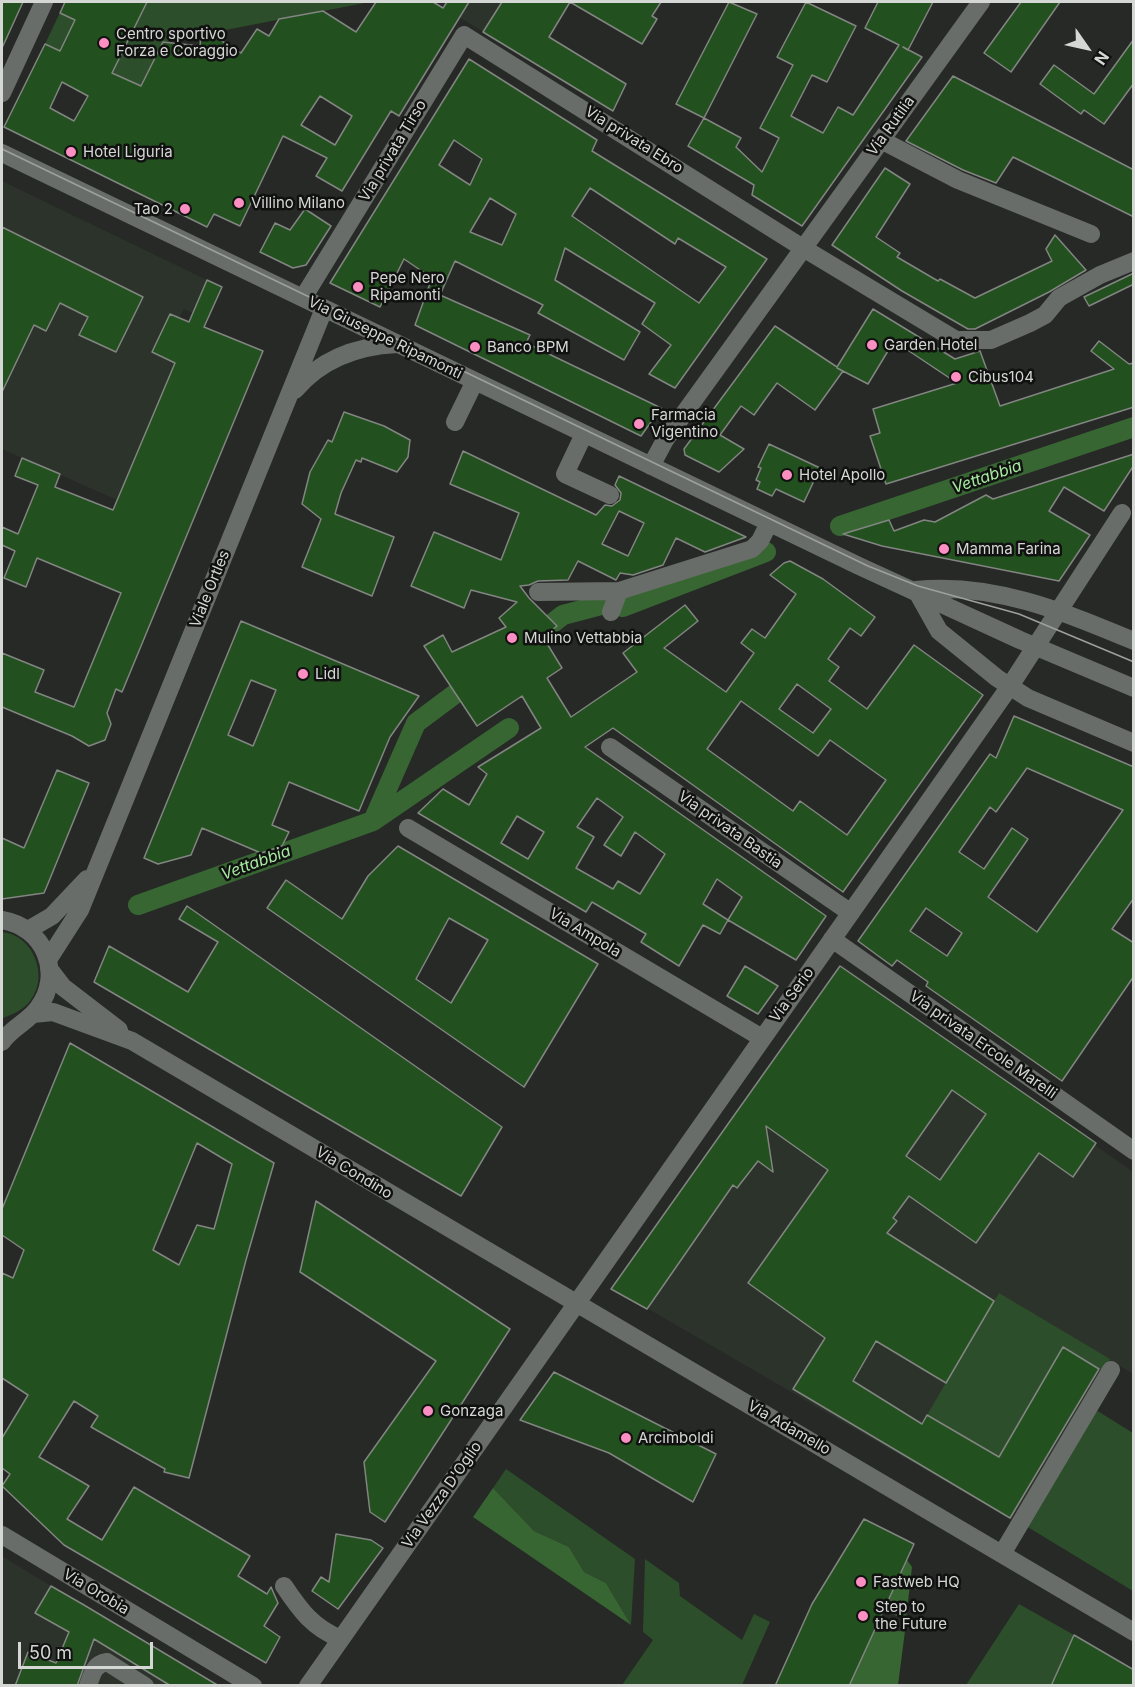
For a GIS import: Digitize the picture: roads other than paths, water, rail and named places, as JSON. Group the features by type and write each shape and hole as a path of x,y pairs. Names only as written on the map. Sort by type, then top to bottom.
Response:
{"street":[{"path":"2,93 44,2"},
{"name":"Via Rutilia","path":"651,465 664,440 979,2"},
{"name":"Via privata Ebro","path":"464,35 803,248"},
{"name":"Via privata Tirso","path":"303,298 464,35"},
{"path":"881,140 958,180 1091,234"},
{"name":"Via Giuseppe Ripamonti","path":"2,153 769,523 1035,647 1134,688"},
{"path":"803,248 956,340 991,340 1030,323 1045,315 1059,298 1100,275 1134,261"},
{"name":"Viale Ortles","path":"2,1042 26,1019 46,994 49,965 80,910 324,309"},
{"path":"286,401 302,381 328,362 358,350 399,344"},
{"path":"455,422 475,381"},
{"path":"584,434 565,474 610,495"},
{"path":"1010,686 1122,513"},
{"path":"538,592 619,591 752,549 760,541 769,523"},
{"name":"Via Giuseppe Ripamonti","path":"916,590 944,587 984,591 1059,611 1134,641"},
{"path":"916,590 939,631 1010,686 1029,698 1134,743"},
{"path":"611,612 619,591"},
{"name":"Via Serio","path":"576,1304 1010,686"},
{"name":"Via privata Bastia","path":"610,747 850,913"},
{"name":"Via Ampola","path":"408,828 762,1038"},
{"name":"Viale Ortles","path":"28,930 52,916 96,870"},
{"path":"2,920 28,930 40,942 49,965"},
{"name":"Via privata Ercole Marelli","path":"832,939 1134,1151"},
{"name":"Via Condino","path":"49,965 63,987 132,1041 576,1304"},
{"name":"Via Condino","path":"26,1019 53,1012 132,1041"},
{"path":"2,1029 26,1019"},
{"name":"Via Adamello","path":"576,1304 1134,1632"},
{"name":"Via Vezza D'Oglio","path":"308,1686 576,1304"},
{"path":"1002,1554 1111,1370"},
{"name":"Via Orobia","path":"2,1535 253,1686"},
{"path":"284,1586 308,1620 327,1634 341,1639"},
{"path":"88,1686 95,1668 100,1663 107,1662 146,1686"}],"waterway":[{"name":"Vettabbia","path":"840,526 1134,427"},
{"name":"Vettabbia","path":"623,607 766,552"},
{"name":"Vettabbia","path":"554,622 563,615 601,605"},
{"name":"Vettabbia","path":"138,905 373,821 416,723 475,679"},
{"name":"Vettabbia","path":"373,821 509,728"}],"tram line":[{"path":"2,149 868,566 918,586 1019,614 1134,662"}],"place":[{"name":"Centro sportivo Forza e Coraggio","path":"104,43"},
{"name":"Hotel Liguria","path":"71,152"},
{"name":"Villino Milano","path":"239,203"},
{"name":"Tao 2","path":"185,209"},
{"name":"Pepe Nero Ripamonti","path":"358,287"},
{"name":"Garden Hotel","path":"872,345"},
{"name":"Banco BPM","path":"475,347"},
{"name":"Cibus104","path":"956,377"},
{"name":"Farmacia Vigentino","path":"639,424"},
{"name":"Hotel Apollo","path":"787,475"},
{"name":"Mamma Farina","path":"944,549"},
{"name":"Mulino Vettabbia","path":"512,638"},
{"name":"Lidl","path":"303,674"},
{"name":"Gonzaga","path":"428,1411"},
{"name":"Arcimboldi","path":"626,1438"},
{"name":"Fastweb HQ","path":"861,1582"},
{"name":"Step to the Future","path":"863,1616"}]}
